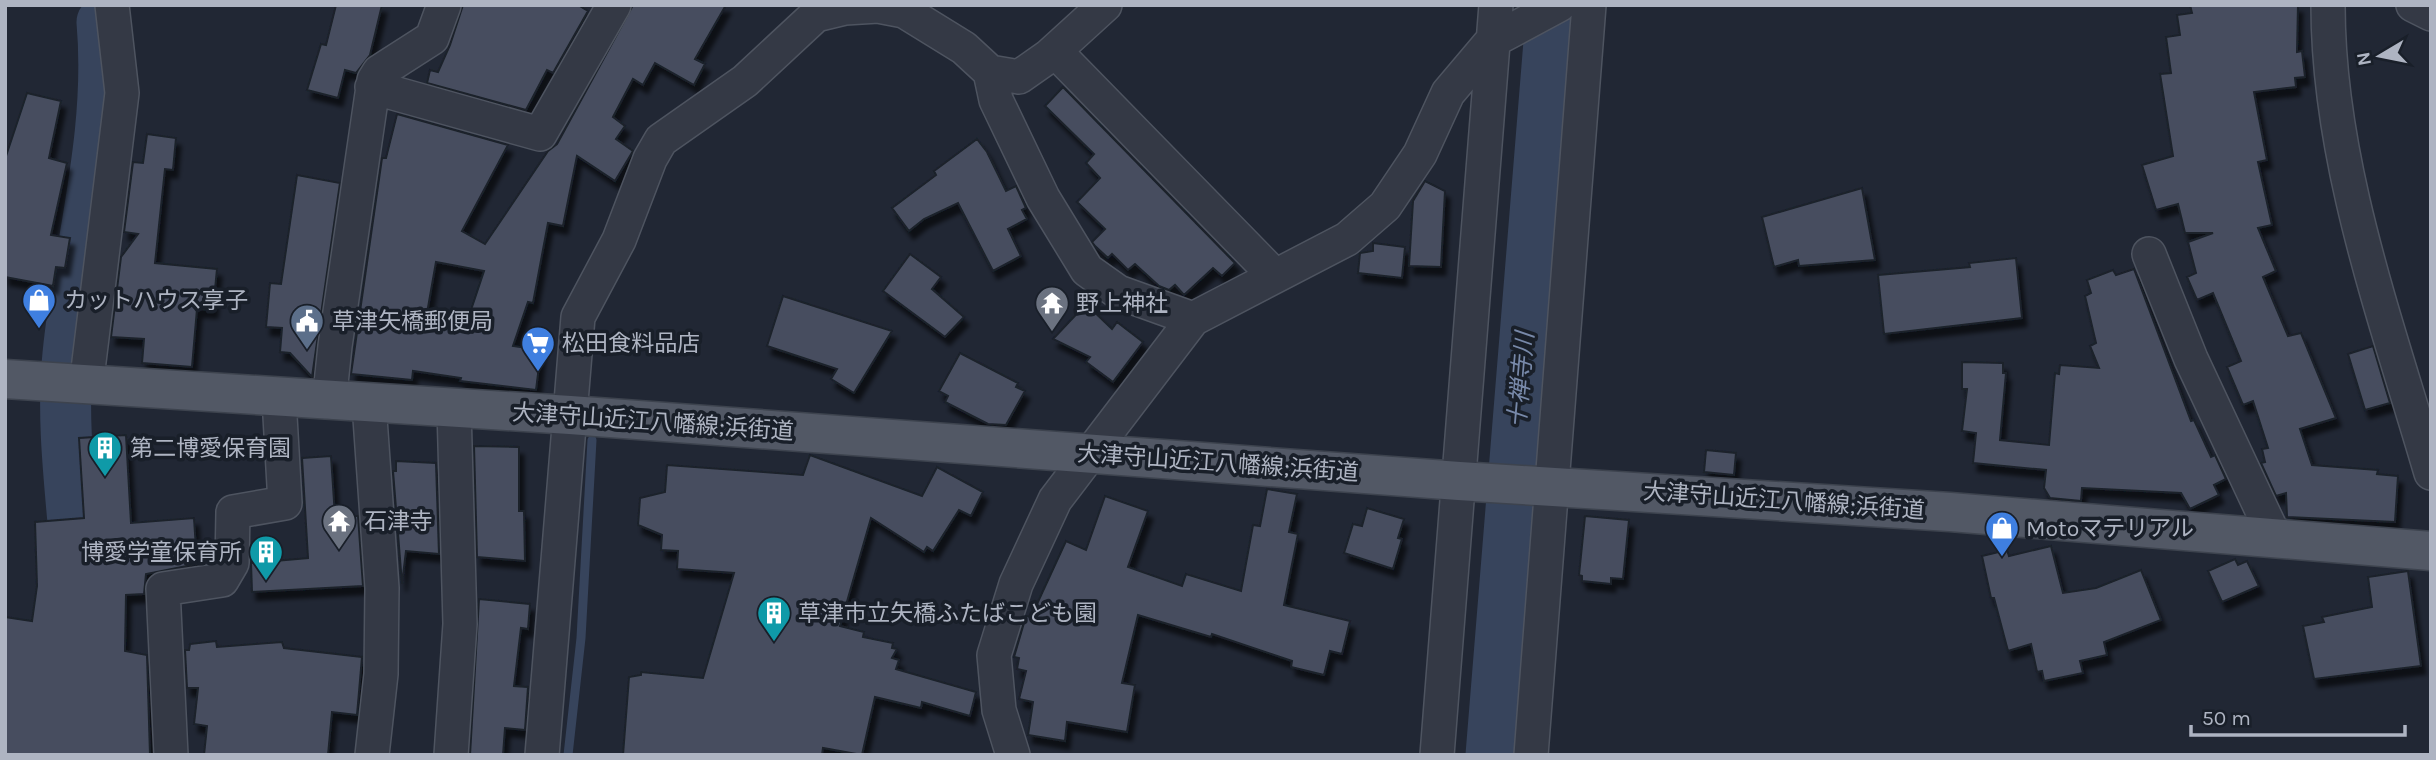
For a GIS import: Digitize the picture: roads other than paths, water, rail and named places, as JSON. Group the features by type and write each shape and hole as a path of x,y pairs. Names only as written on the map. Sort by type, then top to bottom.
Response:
{"main road":[{"name":"大津守山近江八幡線;浜街道","path":"5,379 279,399 570,415 2431,551"}],"street":[{"path":"72,384 122,93 112,5"},
{"path":"330,402 335,346 372,87 379,72 432,38 444,5"},
{"path":"372,87 540,134 614,5"},
{"path":"989,72 1019,77 1055,51 1105,5"},
{"path":"1013,755 999,710 994,655 1000,628 1016,584 1055,500 1193,319 1347,239 1385,206 1420,154 1448,93 1497,27 1559,5"},
{"path":"1531,755 1546,485 1589,5"},
{"path":"2328,5 2328,49 2338,131 2382,305 2431,473"},
{"path":"2413,5 2431,14"},
{"path":"542,755 578,317 619,240 650,159 661,140 745,81 810,10 878,6 904,12 964,48 989,72 996,100 1043,198 1087,270 1118,292 1193,319"},
{"path":"1437,755 1463,481 1497,27"},
{"path":"1055,51 1274,275"},
{"path":"2149,254 2191,359 2274,538"},
{"path":"171,755 163,589 222,580 232,564 233,512 285,503 279,399"},
{"path":"369,404 383,588 381,674 372,755"},
{"path":"451,755 460,624 454,409"}],"waterway":[{"name":"十禅寺川","path":"1491,755 1552,5"},
{"path":"78,587 67,441 66,383 73,312 99,148 104,64 102,22"},
{"path":"568,755 581,638 592,440"}],"place":[{"name":"カットハウス享子","path":"39,330"},
{"name":"野上神社","path":"1052,333"},
{"name":"草津矢橋郵便局","path":"307,351"},
{"name":"松田食料品店","path":"538,373"},
{"name":"第二博愛保育園","path":"105,478"},
{"name":"石津寺","path":"339,551"},
{"name":"Motoマテリアル","path":"2002,558"},
{"name":"博愛学童保育所","path":"266,582"},
{"name":"草津市立矢橋ふたばこども園","path":"774,643"}]}
